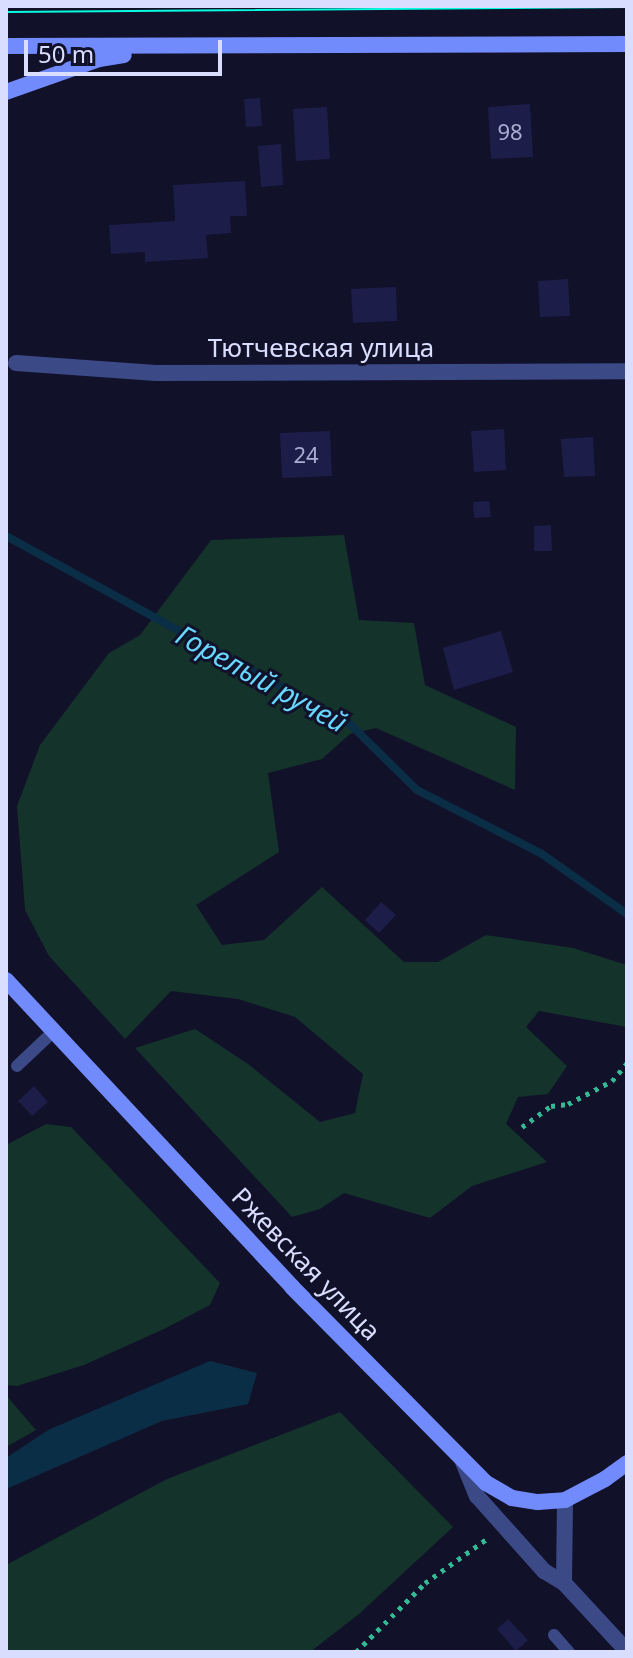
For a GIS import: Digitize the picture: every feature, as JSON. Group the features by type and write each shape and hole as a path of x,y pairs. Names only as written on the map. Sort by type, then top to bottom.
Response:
{"main road":[{"path":"6,46 157,48 627,44"},
{"path":"6,92 99,59 157,48"},
{"name":"Ржевская улица","path":"6,980 463,1462"},
{"path":"463,1462 486,1483 512,1498 538,1502 565,1500 605,1479 627,1463"}],"street":[{"name":"Тютчевская улица","path":"16,363 156,373 627,371"},
{"name":"Ржевская улица","path":"463,1462 477,1496 544,1571 564,1583 627,1651"},
{"path":"564,1583 565,1500"}],"lane":[{"path":"17,1066 54,1031"},
{"path":"554,1635 569,1652"}],"path":[{"path":"522,1127 551,1106 568,1104 612,1081 627,1063"},
{"path":"356,1652 425,1583 492,1535"}],"green space":[{"path":"344,535 359,620 414,623 425,685 516,727 515,790 376,728 350,734 322,759 268,773 279,852 196,905 222,945 264,940 322,887 404,962 438,962 486,935 573,948 627,965 627,1027 539,1011 526,1027 567,1066 548,1094 518,1097 506,1124 547,1162 472,1186 430,1218 344,1193 320,1209 292,1217 135,1048 195,1029 248,1064 320,1122 355,1113 363,1074 295,1017 238,999 171,991 125,1039 49,956 25,910 17,806 40,745 109,653 140,635 211,540"},
{"path":"46,1124 71,1127 220,1283 210,1305 164,1329 84,1365 17,1386 6,1385 6,1145"},
{"path":"6,1395 36,1430 6,1447"},
{"path":"340,1412 453,1527 359,1614 310,1652 6,1652 6,1565 167,1479"}],"water":[{"path":"210,1361 257,1373 248,1404 162,1421 6,1489 6,1458 48,1430"}],"building":[{"path":"260,98 262,126 246,127 244,99"},
{"path":"530,104 533,157 491,159 488,107"},
{"path":"327,107 330,159 296,161 293,109"},
{"path":"281,144 283,185 261,187 258,146"},
{"path":"245,181 247,216 230,216 231,233 206,235 208,258 145,262 145,252 111,254 109,225 175,221 173,185"},
{"path":"568,279 570,316 540,317 538,281"},
{"path":"396,287 397,321 353,323 351,289"},
{"path":"504,429 506,470 474,472 471,431"},
{"path":"330,431 332,476 282,478 280,433"},
{"path":"593,437 595,476 564,477 561,439"},
{"path":"489,501 491,517 474,518 473,502"},
{"path":"551,525 552,551 534,551 534,526"},
{"path":"501,631 513,672 454,690 443,648"},
{"path":"381,902 396,915 379,933 365,920"},
{"path":"34,1086 48,1102 32,1116 18,1101"},
{"path":"508,1619 528,1640 516,1651 497,1629"}],"waterway":[{"name":"Горелый ручей","path":"6,536 350,724 417,790 542,854 627,914"}],"tram line":[{"path":"6,12 627,7"}]}
